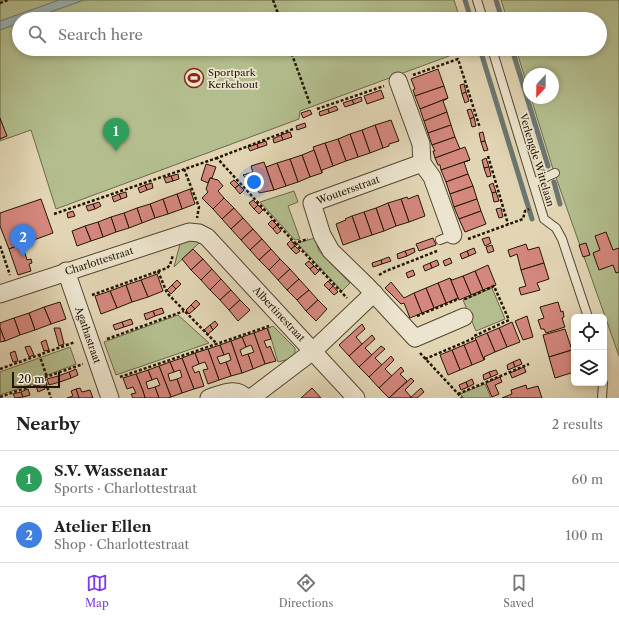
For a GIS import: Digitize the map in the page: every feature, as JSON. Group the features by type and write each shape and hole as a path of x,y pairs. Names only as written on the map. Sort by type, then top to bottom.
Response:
{"street":[{"path":"398,81 421,144 422,163 432,177 451,239"},
{"name":"Woutersstraat","path":"416,338 370,289 331,251 322,235 312,203 422,163"},
{"name":"Charlottestraat","path":"8,291 66,271 190,233"},
{"name":"Albertinestraat","path":"190,233 207,237 356,398"},
{"name":"Agathastraat","path":"66,271 110,398"},
{"path":"251,398 313,351 357,309 370,289"},
{"path":"416,338 464,317"},
{"path":"210,398 233,391 241,393 246,398"}],"lane":[{"path":"477,0 481,12"},
{"name":"Verlengde Wittelaan","path":"494,56 544,219 556,228 562,239 587,314"},
{"path":"533,183 555,173"},
{"path":"602,398 603,386"}],"path":[{"path":"0,3 8,0"},
{"path":"273,0 277,12"},
{"path":"293,56 310,104"},
{"path":"54,214 217,158 293,129"},
{"path":"488,156 508,224"},
{"path":"217,158 357,309"},
{"path":"76,300 167,268 170,265 190,233 199,207 184,169"},
{"path":"451,239 522,219 525,211"},
{"path":"295,242 322,235"},
{"path":"0,246 8,291"},
{"path":"370,289 386,271 440,250"},
{"path":"158,271 167,293 217,344"},
{"path":"0,397 37,384 40,379 46,378 92,347 184,311"},
{"path":"104,382 285,320"},
{"path":"416,338 411,343 462,398"},
{"path":"0,369 39,354 92,347"},
{"path":"39,354 51,398"},
{"path":"458,394 529,364"}],"green space":[{"name":"Sportpark Kerkehout","path":"0,0 454,0 458,12 12,12 12,56 449,56 300,111 299,119 56,209 31,130 0,141"},
{"path":"501,0 619,0 619,356 607,322 607,314 604,314 553,169 533,104 559,104 559,68 523,68 523,72 518,56 607,56 607,12 505,12"},
{"path":"294,191 298,202 288,206 300,239 295,240 260,202"},
{"path":"315,238 319,251 350,283 342,291 297,243"},
{"path":"186,239 200,242 174,267 181,240"},
{"path":"492,288 505,319 476,331 463,300"},
{"path":"178,315 209,343 116,375 104,342"},
{"path":"273,326 295,348 295,354 289,359 278,362 268,328"},
{"path":"70,347 76,364 40,378 35,383 0,395 0,372"},
{"path":"485,384 491,398 464,398 460,394"}],"water":[{"path":"59,0 84,0 51,12 25,12"},
{"path":"12,17 12,26 0,30 0,21"}],"building":[{"path":"438,69 444,86 415,96 413,90 415,89 411,79"},
{"path":"464,84 466,92 462,94 460,85"},
{"path":"444,86 448,98 420,109 415,96"},
{"path":"381,90 384,98 367,104 364,96"},
{"path":"466,92 469,101 465,103 462,94"},
{"path":"361,97 362,101 354,104 352,100"},
{"path":"448,98 443,101 447,112 424,121 420,109"},
{"path":"352,100 354,104 345,107 343,103"},
{"path":"336,106 338,110 329,113 328,109"},
{"path":"328,109 329,113 320,116 319,112"},
{"path":"471,109 474,117 470,119 467,110"},
{"path":"310,110 312,114 303,118 301,113"},
{"path":"447,112 451,125 428,133 424,121"},
{"path":"474,117 476,126 472,127 470,119"},
{"path":"0,118 7,136 0,139"},
{"path":"391,120 399,141 389,144 389,146 383,148 375,125"},
{"path":"305,123 306,127 297,130 296,126"},
{"path":"375,125 383,148 370,153 362,130"},
{"path":"451,125 455,137 432,145 428,133"},
{"path":"362,130 370,153 358,157 350,134"},
{"path":"290,132 292,137 283,140 281,135"},
{"path":"483,132 485,141 481,142 479,133"},
{"path":"350,134 358,157 346,161 338,139"},
{"path":"281,135 283,140 274,143 273,139"},
{"path":"455,137 460,149 435,158 433,151 435,151 432,145"},
{"path":"338,139 346,161 333,166 325,143"},
{"path":"266,141 267,145 258,148 257,144"},
{"path":"485,141 488,150 484,151 481,142"},
{"path":"325,143 333,166 322,170 322,173 313,147"},
{"path":"257,144 258,148 250,151 248,147"},
{"path":"465,147 470,160 441,170 440,165 438,165 435,158"},
{"path":"314,150 322,173 310,177 302,155"},
{"path":"302,155 310,177 298,182 290,159"},
{"path":"486,158 489,167 484,168 482,160"},
{"path":"290,159 298,182 286,186 277,163"},
{"path":"264,162 274,190 259,193 251,166"},
{"path":"464,162 468,174 446,182 441,170"},
{"path":"277,163 286,186 274,190 266,167"},
{"path":"206,164 216,167 212,178 210,178 208,183 201,180"},
{"path":"489,167 491,176 487,177 484,168"},
{"path":"253,172 256,184 253,186 243,175"},
{"path":"178,174 179,179 173,181 171,176"},
{"path":"468,174 473,186 450,194 446,182"},
{"path":"171,176 173,181 166,183 164,178"},
{"path":"210,178 218,180 223,186 218,191 224,198 213,209 202,198 208,192 206,189"},
{"path":"234,180 239,185 235,188 230,183"},
{"path":"152,183 153,188 147,190 145,185"},
{"path":"493,183 496,192 492,193 489,185"},
{"path":"145,185 147,190 140,193 138,188"},
{"path":"239,185 244,190 240,194 235,188"},
{"path":"473,186 477,199 454,207 450,194"},
{"path":"190,189 195,204 182,209 177,194"},
{"path":"126,192 127,197 121,199 119,194"},
{"path":"496,192 499,201 494,202 492,193"},
{"path":"119,194 121,199 114,202 112,197"},
{"path":"177,194 182,209 168,214 163,199"},
{"path":"418,195 425,216 409,222 401,199 407,197 408,199"},
{"path":"224,198 234,208 222,219 213,209"},
{"path":"41,199 53,233 9,249 0,226 0,213"},
{"path":"163,199 168,214 155,218 150,204"},
{"path":"401,199 409,222 396,226 388,203"},
{"path":"477,199 481,211 459,219 454,207"},
{"path":"253,200 258,205 254,209 249,203"},
{"path":"99,202 101,206 95,209 93,204"},
{"path":"388,203 396,226 384,231 376,208"},
{"path":"93,204 95,209 88,211 86,206"},
{"path":"150,204 155,218 142,223 137,208"},
{"path":"258,205 263,210 259,214 254,209"},
{"path":"137,208 142,223 129,228 124,213"},
{"path":"234,208 243,218 231,229 222,219"},
{"path":"376,208 384,231 372,235 364,212"},
{"path":"501,208 503,217 499,218 496,209"},
{"path":"73,211 75,216 68,218 67,213"},
{"path":"481,211 486,224 465,232 459,219"},
{"path":"364,212 372,235 360,239 352,216"},
{"path":"124,213 129,228 116,232 111,217"},
{"path":"352,216 360,239 343,245 336,224"},
{"path":"111,217 116,232 103,237 98,222"},
{"path":"243,218 253,229 241,240 231,229"},
{"path":"272,220 277,225 273,229 268,224"},
{"path":"98,222 103,237 91,241 85,226"},
{"path":"277,225 281,231 277,234 273,229"},
{"path":"85,226 91,241 77,246 72,231"},
{"path":"253,229 262,239 250,250 241,240"},
{"path":"606,232 613,250 619,248 619,272 616,273 613,265 599,270 593,253 600,250 595,236"},
{"path":"489,237 491,243 485,246 482,239"},
{"path":"433,238 436,245 419,251 416,244"},
{"path":"262,239 271,249 259,260 250,250"},
{"path":"291,240 295,246 291,249 287,244"},
{"path":"586,243 590,255 583,257 579,245"},
{"path":"22,244 27,260 31,259 32,263 29,264 31,271 18,275 9,249"},
{"path":"526,244 528,250 539,247 544,263 521,270 517,254 510,257 508,250"},
{"path":"492,245 494,251 488,253 486,247"},
{"path":"295,246 300,251 296,254 291,249"},
{"path":"414,248 415,252 407,256 405,251"},
{"path":"474,248 476,253 469,256 467,251"},
{"path":"193,249 203,259 191,270 182,259"},
{"path":"271,249 280,259 269,270 259,260"},
{"path":"405,251 407,256 398,259 397,254"},
{"path":"467,251 469,256 462,259 460,254"},
{"path":"389,257 391,261 382,264 381,260"},
{"path":"450,258 452,263 445,266 443,261"},
{"path":"203,259 212,269 201,280 191,270"},
{"path":"280,259 290,269 278,280 269,270"},
{"path":"381,260 382,264 373,267 372,263"},
{"path":"437,260 439,265 432,268 430,263"},
{"path":"309,261 314,266 310,269 305,264"},
{"path":"430,263 432,268 425,271 423,266"},
{"path":"544,263 549,279 537,283 540,290 521,295 519,288 526,286 521,270"},
{"path":"488,265 496,285 483,290 475,271"},
{"path":"314,266 319,271 315,275 310,269"},
{"path":"212,269 221,279 210,290 201,280"},
{"path":"290,269 299,279 287,290 278,280"},
{"path":"413,270 415,275 408,278 406,273"},
{"path":"475,271 483,290 471,295 463,276"},
{"path":"157,274 163,291 148,297 141,280"},
{"path":"463,276 471,295 459,300 450,278 452,280"},
{"path":"450,278 458,298 446,303 438,283"},
{"path":"221,279 231,290 220,300 210,290"},
{"path":"299,279 309,290 297,300 287,290"},
{"path":"141,280 148,297 132,302 126,285"},
{"path":"177,280 181,284 176,289 172,285"},
{"path":"328,281 333,286 329,290 324,285"},
{"path":"391,282 404,298 414,293 422,313 410,318 404,303 401,304 385,288"},
{"path":"438,283 446,303 434,308 426,288"},
{"path":"126,285 132,302 117,308 110,291"},
{"path":"172,285 176,289 171,294 167,290"},
{"path":"333,286 338,292 334,295 329,290"},
{"path":"426,288 434,308 422,313 414,293"},
{"path":"231,290 240,300 229,310 220,300"},
{"path":"309,290 318,300 306,311 297,300"},
{"path":"110,291 117,308 101,314 95,296"},
{"path":"196,300 200,304 195,309 191,305"},
{"path":"240,300 250,310 238,321 229,310"},
{"path":"318,300 327,309 316,321 306,311"},
{"path":"60,302 66,319 51,324 44,307"},
{"path":"558,302 561,312 563,311 564,317 562,318 565,327 546,333 544,329 541,329 538,320 544,318 540,307"},
{"path":"191,305 195,309 189,314 186,310"},
{"path":"44,307 51,324 35,330 29,313"},
{"path":"162,308 164,313 155,316 153,311"},
{"path":"153,311 155,316 146,320 144,314"},
{"path":"29,313 35,330 20,335 14,318"},
{"path":"527,316 533,337 523,340 515,321"},
{"path":"14,318 20,335 5,341 0,328 0,323"},
{"path":"131,319 133,324 124,327 122,322"},
{"path":"215,321 218,325 213,330 210,325"},
{"path":"122,322 124,327 115,330 113,325"},
{"path":"512,322 520,342 507,347 499,328"},
{"path":"362,324 365,329 356,337 362,344 349,356 339,345"},
{"path":"210,325 213,330 208,334 204,330"},
{"path":"0,328 5,341 0,342"},
{"path":"54,328 60,328 64,344 59,346"},
{"path":"267,328 271,339 264,341 267,348 270,346 276,361 265,364 254,333"},
{"path":"499,328 507,347 495,352 487,333"},
{"path":"565,329 571,350 549,357 543,335"},
{"path":"254,333 265,364 253,369 248,354 254,352 251,345 246,347 242,337"},
{"path":"487,333 495,352 484,357 484,360 475,338"},
{"path":"372,335 375,339 365,348 372,355 359,367 349,356"},
{"path":"242,337 246,347 240,350 242,356 248,354 253,369 242,373 231,341"},
{"path":"46,340 49,350 44,351 41,342"},
{"path":"476,340 484,360 472,365 464,345"},
{"path":"231,341 242,373 231,376 226,362 231,360 229,353 224,355 220,345"},
{"path":"220,345 224,355 217,357 220,364 226,362 231,376 219,380 208,349"},
{"path":"464,345 472,365 460,370 452,350"},
{"path":"30,346 34,355 29,357 25,347"},
{"path":"381,346 385,349 375,358 382,365 369,377 359,367"},
{"path":"208,349 219,380 208,384 203,370 208,369 205,362 199,364 195,353"},
{"path":"452,350 460,370 448,375 440,355"},
{"path":"571,350 571,373 555,378 549,357"},
{"path":"15,351 18,361 13,362 10,353"},
{"path":"195,353 199,364 192,367 195,373 199,371 204,386 194,389 182,358"},
{"path":"391,356 394,360 385,369 392,376 379,388 369,377"},
{"path":"182,358 194,389 182,393 177,379 182,377 180,370 174,372 170,362"},
{"path":"520,359 522,364 515,367 513,362"},
{"path":"170,362 174,372 168,374 170,381 177,379 182,393 171,397 159,366"},
{"path":"513,362 515,367 508,370 507,365"},
{"path":"159,366 171,397 168,398 159,398 155,387 160,385 157,378 152,380 148,370"},
{"path":"401,367 404,371 400,374 407,381 389,398 379,388"},
{"path":"524,367 526,372 512,378 510,373"},
{"path":"76,369 78,375 71,378 69,372"},
{"path":"148,370 152,380 146,382 148,389 155,387 159,398 145,398 136,374"},
{"path":"496,370 498,374 491,377 489,372"},
{"path":"69,372 71,378 60,382 58,376"},
{"path":"489,372 491,377 484,380 483,375"},
{"path":"136,374 145,398 133,398 131,394 136,393 133,387 127,389 123,378"},
{"path":"58,376 60,382 49,385 47,379"},
{"path":"500,377 502,382 495,385 499,394 492,397 486,383"},
{"path":"411,378 414,381 405,390 411,397 410,398 389,398"},
{"path":"472,379 474,384 468,387 466,382"},
{"path":"466,382 468,387 461,390 459,385"},
{"path":"44,384 45,389 38,392 36,386"},
{"path":"526,385 527,389 538,386 542,398 502,398 512,394 511,390"},
{"path":"80,388 82,392 90,390 93,398 79,398 76,389"},
{"path":"312,388 321,398 301,398"},
{"path":"421,388 424,392 417,398 410,398"},
{"path":"28,389 30,395 23,397 21,392"},
{"path":"76,389 79,398 67,398 73,396 71,391"},
{"path":"21,392 23,397 15,398 13,394"}],"waterway":[{"path":"465,0 469,12"},
{"path":"496,0 500,12"},
{"path":"482,56 532,219"},
{"path":"514,56 548,166"},
{"path":"554,182 560,204"}],"place":[{"name":"Sportpark Kerkehout","path":"194,78"},
{"name":"S.V. Wassenaar","path":"116,151"},
{"name":"Atelier Ellen","path":"23,257"}]}
